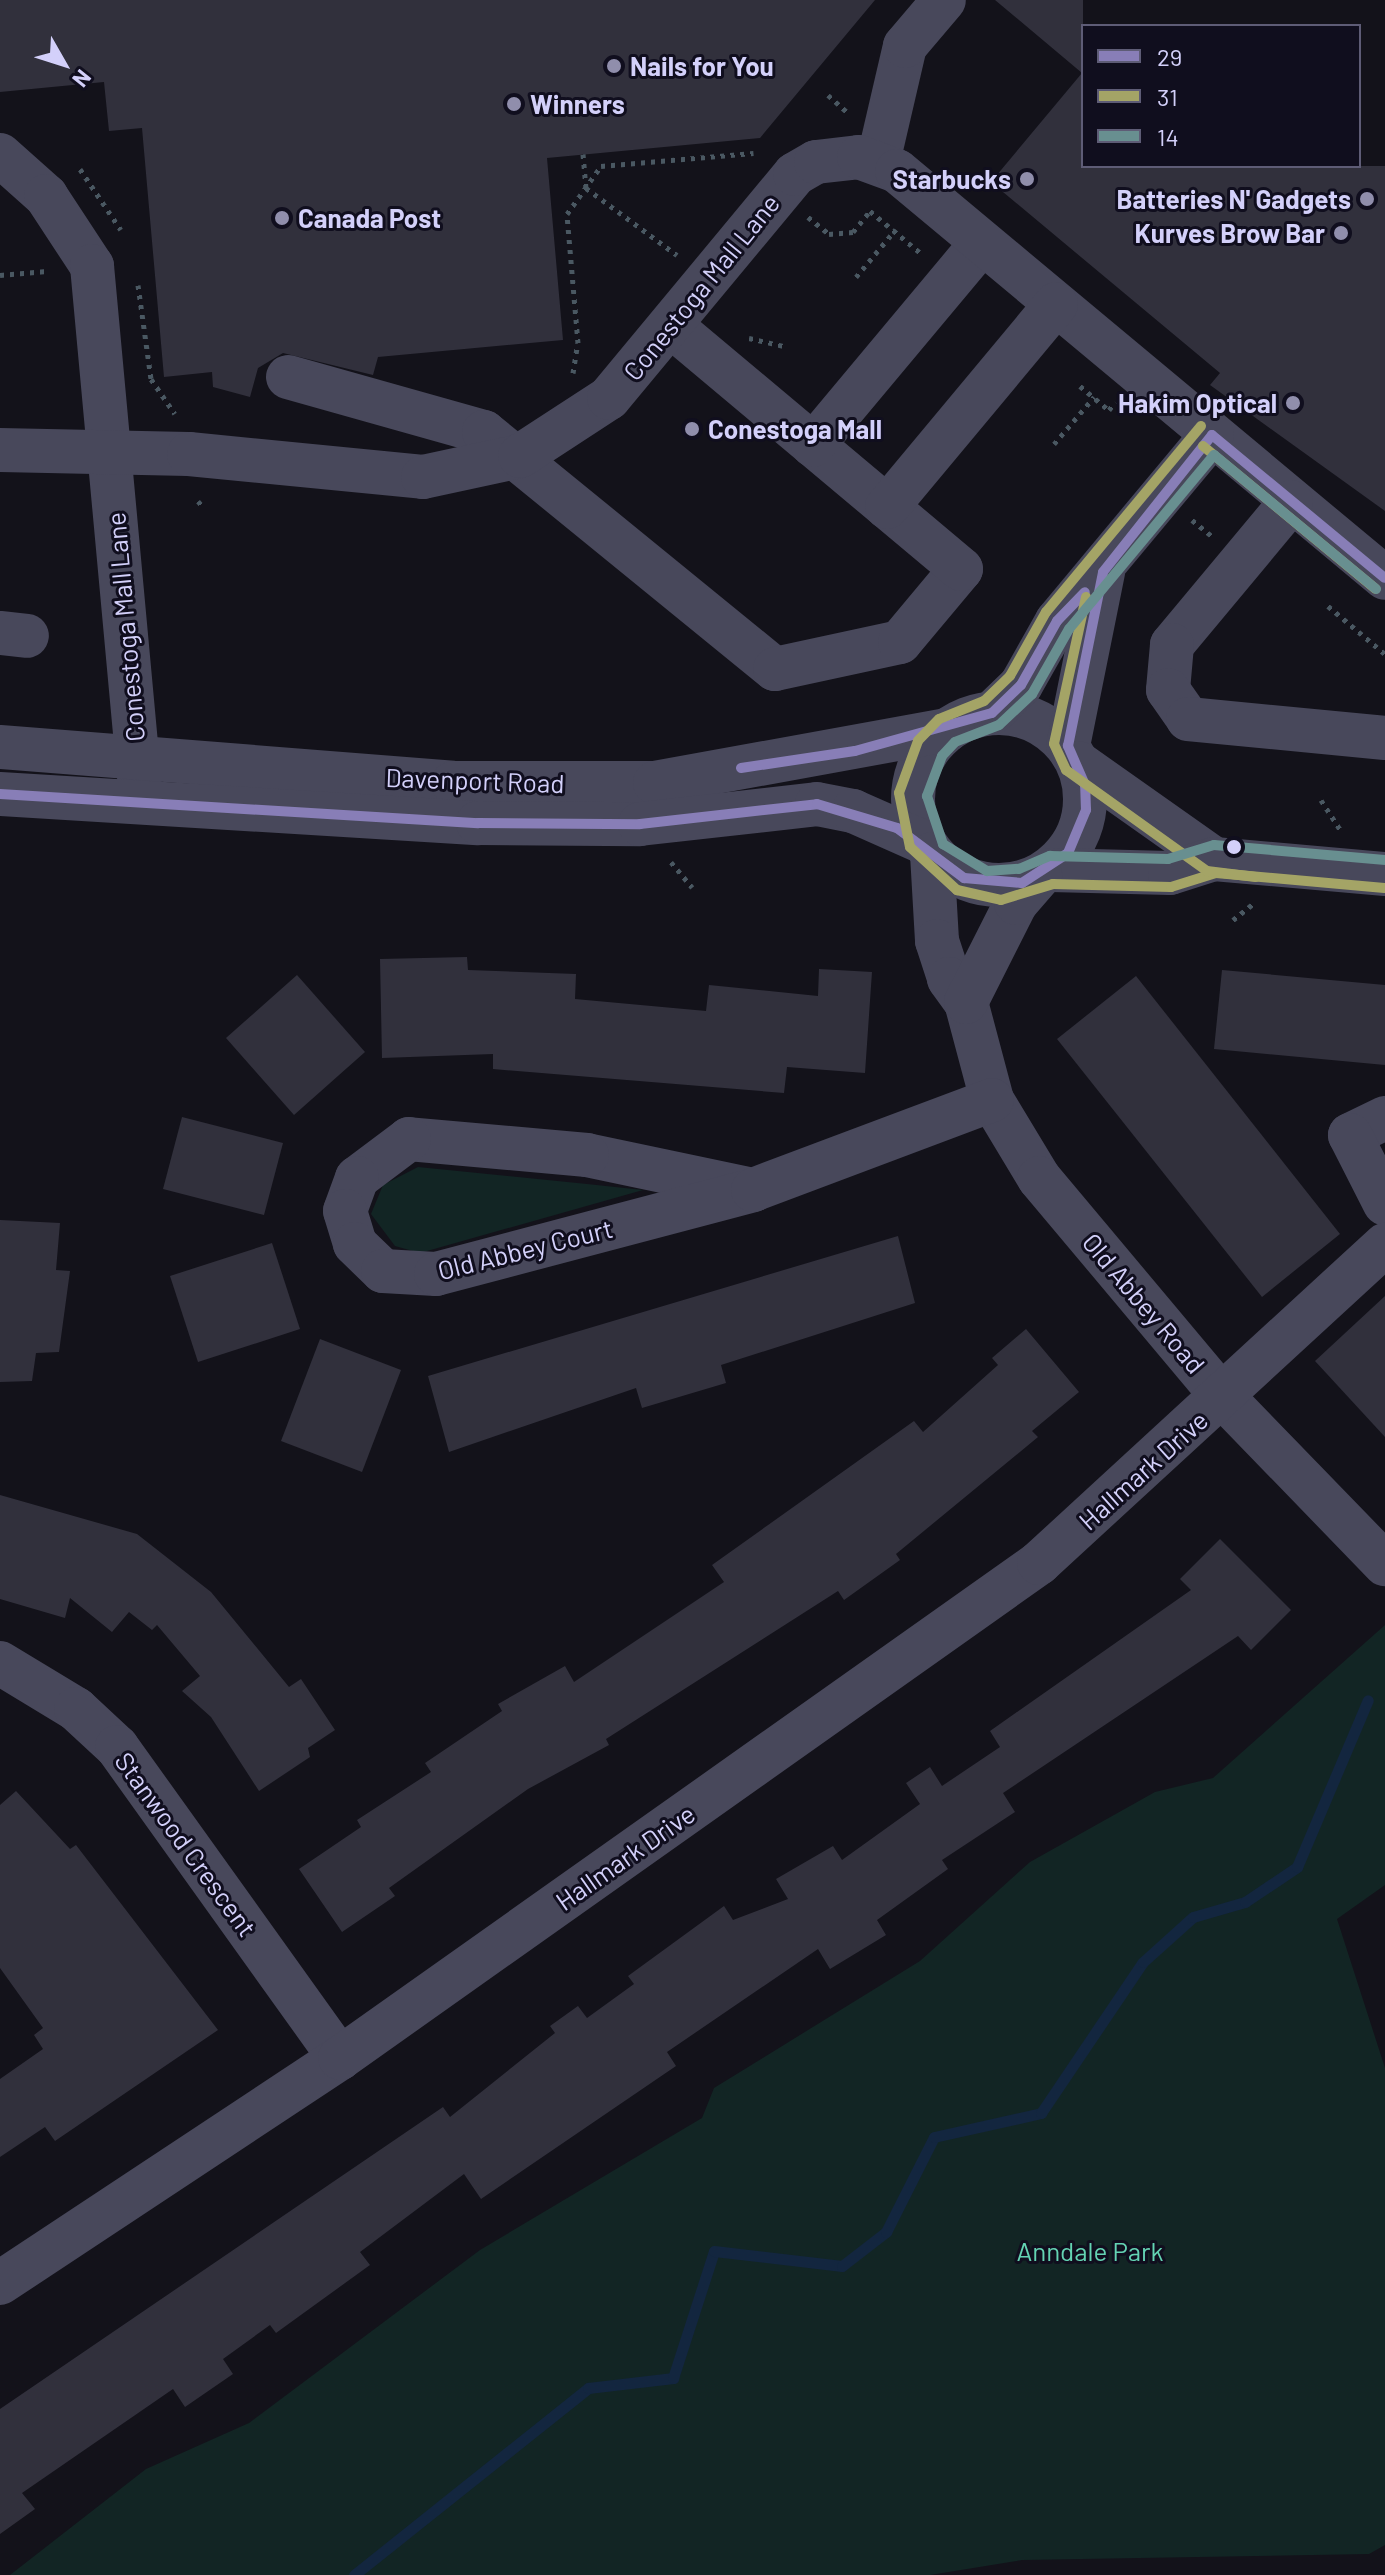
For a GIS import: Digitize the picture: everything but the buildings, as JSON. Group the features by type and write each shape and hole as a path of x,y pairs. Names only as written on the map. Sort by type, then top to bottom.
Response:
{"street":[{"path":"944,0 905,46 878,162 982,243 1385,578"},
{"name":"Conestoga Mall Lane","path":"0,155 46,196 92,266 141,803"},
{"name":"Conestoga Mall Lane","path":"109,451 423,477 520,456 609,398 795,174 838,157 878,162"},
{"path":"813,445 982,243"},
{"path":"887,507 1056,304"},
{"path":"288,377 484,432 520,456 775,669 900,642 961,569 671,326"},
{"path":"1212,435 1103,572 1057,621 1021,685 992,713 947,730 918,770 913,794 928,848 983,885 1046,873 1170,873 1214,859 1385,874"},
{"path":"0,450 109,451"},
{"path":"1291,502 1172,645 1168,690 1188,719 1385,738"},
{"path":"966,1002 1016,903 1074,842 1086,810 1073,754 1103,572"},
{"path":"992,713 1034,720 1073,754 1214,859"},
{"name":"Davenport Road","path":"0,747 453,783 655,783 947,730"},
{"name":"Davenport Road","path":"0,794 611,824 817,804 853,811 928,848"},
{"name":"Old Abbey Road","path":"928,848 937,941 949,979 966,1002 992,1100 1039,1178 1223,1397 1385,1564"},
{"name":"Old Abbey Court","path":"753,1190 587,1155 409,1139 357,1178 345,1211 355,1244 383,1271 436,1274 753,1190 992,1100"},
{"path":"1385,1118 1350,1135 1385,1204"},
{"name":"Hallmark Drive","path":"0,2283 340,2058 1039,1563 1385,1245"},
{"name":"Stanwood Crescent","path":"0,1663 76,1709 117,1747 340,2058"}],"path":[{"path":"828,95 847,112"},
{"path":"571,384 578,343 567,214 601,166 753,153"},
{"path":"583,154 586,188 686,262"},
{"path":"76,166 96,184 125,242"},
{"path":"793,224 803,212 829,234 853,232 870,211 923,256"},
{"path":"856,277 894,232"},
{"path":"0,275 45,271"},
{"path":"136,277 151,379 165,404 189,422"},
{"path":"740,344 745,337 783,346"},
{"path":"1054,444 1094,397"},
{"path":"198,501 203,507"},
{"path":"1328,606 1385,654"}],"green space":[{"path":"418,1167 643,1190 420,1253 395,1246 371,1214 383,1185"},
{"name":"Anndale Park","path":"1385,1625 1385,1885 1337,1919 1385,2068 1385,2545 1369,2554 1022,2560 930,2575 10,2575 146,2469 249,2423 480,2250 702,2118 714,2088 920,1961 1030,1862 1155,1792 1213,1778"}],"waterway":[{"path":"354,2575 588,2388 673,2378 714,2251 842,2266 886,2232 934,2137 1041,2113 1143,1962 1193,1917 1245,1902 1297,1867 1368,1700"}],"transit line":[{"name":"31","path":"1201,426 1046,612 1010,676 984,701 939,719 918,741 899,793 910,847 957,890 1001,900 1053,884 1171,887 1216,873 1384,888"},
{"name":"29","path":"1212,435 1385,578"},
{"name":"29","path":"0,794 478,823 640,824 817,804 897,828 964,878 1022,883 1068,853 1086,810 1085,785 1068,746 1103,572 1212,435"},
{"name":"31","path":"1203,446 1376,589"},
{"name":"14","path":"1376,589 1214,455 1069,629 1032,694 999,725 955,742 942,756 927,796 943,844 987,871 1019,869 1050,856 1168,859 1214,845 1385,860"},
{"name":"29","path":"741,768 855,751 992,713 1021,685 1057,621 1085,592"},
{"name":"31","path":"1086,597 1054,744 1066,770 1207,871 1256,877"}],"place":[{"name":"Nails for You","path":"614,66"},
{"name":"Winners","path":"514,104"},
{"name":"Starbucks","path":"1027,179"},
{"name":"Batteries N' Gadgets","path":"1367,199"},
{"name":"Canada Post","path":"282,218"},
{"name":"Kurves Brow Bar","path":"1341,233"},
{"name":"Hakim Optical","path":"1293,403"},
{"name":"Conestoga Mall","path":"692,429"}]}
